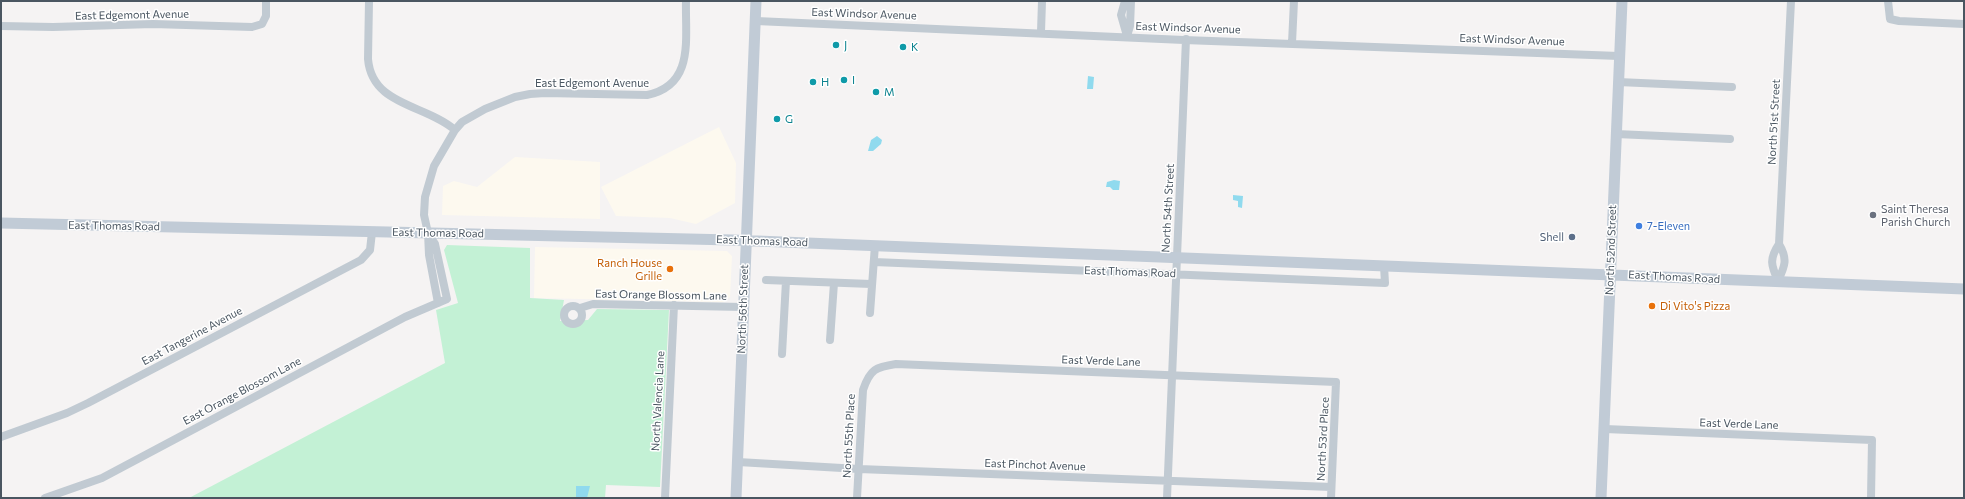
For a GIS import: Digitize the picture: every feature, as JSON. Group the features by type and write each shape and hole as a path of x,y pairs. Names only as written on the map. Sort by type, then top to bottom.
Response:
{"main road":[{"name":"North 56th Street","path":"736,498 745,240 756,1"},
{"name":"North 52nd Street","path":"1601,498 1622,1"},
{"name":"East Thomas Road","path":"1,223 745,240 1964,289"}],"street":[{"name":"East Edgemont Avenue","path":"1,26 53,27 154,24 252,27 262,24 266,16 266,1"},
{"path":"369,1 368,59 371,74 383,92 392,98 444,120 455,130"},
{"name":"East Edgemont Avenue","path":"428,233 424,215 428,183 434,166 455,130 462,122 485,109 515,97 545,93 647,95 657,93 672,84 677,79 684,62 686,1"},
{"path":"1041,32 1042,1"},
{"path":"1292,43 1294,1"},
{"name":"North 51st Street","path":"1778,281 1772,266 1773,254 1779,244 1791,1"},
{"path":"1888,1 1890,19 1899,21 1964,24"},
{"path":"1127,36 1121,10 1128,4"},
{"name":"East Windsor Avenue","path":"756,21 1619,56"},
{"name":"North 54th Street","path":"1167,498 1186,39"},
{"path":"1618,82 1732,87"},
{"path":"1616,134 1730,139"},
{"name":"East Tangerine Avenue","path":"1,436 67,413 88,403 361,260 370,250 372,232"},
{"path":"428,233 429,255 438,303"},
{"name":"East Orange Blossom Lane","path":"45,498 102,478 405,317 447,299 435,244 428,233"},
{"name":"North 51st Street","path":"1778,281 1785,266 1785,254 1779,244"},
{"path":"870,313 875,246"},
{"name":"East Thomas Road","path":"874,262 1385,283 1384,266"},
{"path":"766,280 871,284"},
{"path":"782,354 786,281"},
{"path":"830,340 834,283"},
{"name":"East Orange Blossom Lane","path":"580,308 593,304 743,307"},
{"name":"North Valencia Lane","path":"665,498 674,305"},
{"name":"East Verde Lane","path":"868,376 879,367 896,364 1172,374 1336,382"},
{"name":"North 55th Place","path":"857,498 863,390 868,376"},
{"name":"North 53rd Place","path":"1331,498 1336,382"},
{"name":"East Verde Lane","path":"1605,429 1872,440 1871,498"},
{"name":"East Pinchot Avenue","path":"738,462 858,469 1331,487"}],"shaded area":[{"path":"719,127 736,163 735,203 696,224 670,218 616,216 601,187"},
{"path":"515,157 600,162 600,219 442,215 443,186 454,181 477,187"},
{"path":"535,247 727,251 732,256 730,297 724,302 534,298"}],"green space":[{"path":"447,245 530,248 530,298 564,300 560,321 588,320 597,309 669,310 660,487 606,485 605,498 189,498 445,363 436,310 458,303 444,250"}],"water":[{"path":"1088,76 1094,77 1093,89 1087,89"},
{"path":"877,136 882,140 881,144 873,151 868,151 871,140"},
{"path":"1114,180 1120,181 1119,190 1113,190 1110,187 1106,187 1107,182"},
{"path":"1233,195 1243,196 1242,208 1238,207 1238,201 1233,200"},
{"path":"576,486 590,486 587,498 576,498"}],"place":[{"name":"J","path":"836,45"},
{"name":"K","path":"903,47"},
{"name":"I","path":"844,80"},
{"name":"H","path":"813,82"},
{"name":"M","path":"876,92"},
{"name":"G","path":"777,119"},
{"name":"Saint Theresa Parish Church","path":"1873,215"},
{"name":"7-Eleven","path":"1639,226"},
{"name":"Shell","path":"1572,237"},
{"name":"Ranch House Grille","path":"670,269"},
{"name":"Di Vito's Pizza","path":"1652,306"}]}
